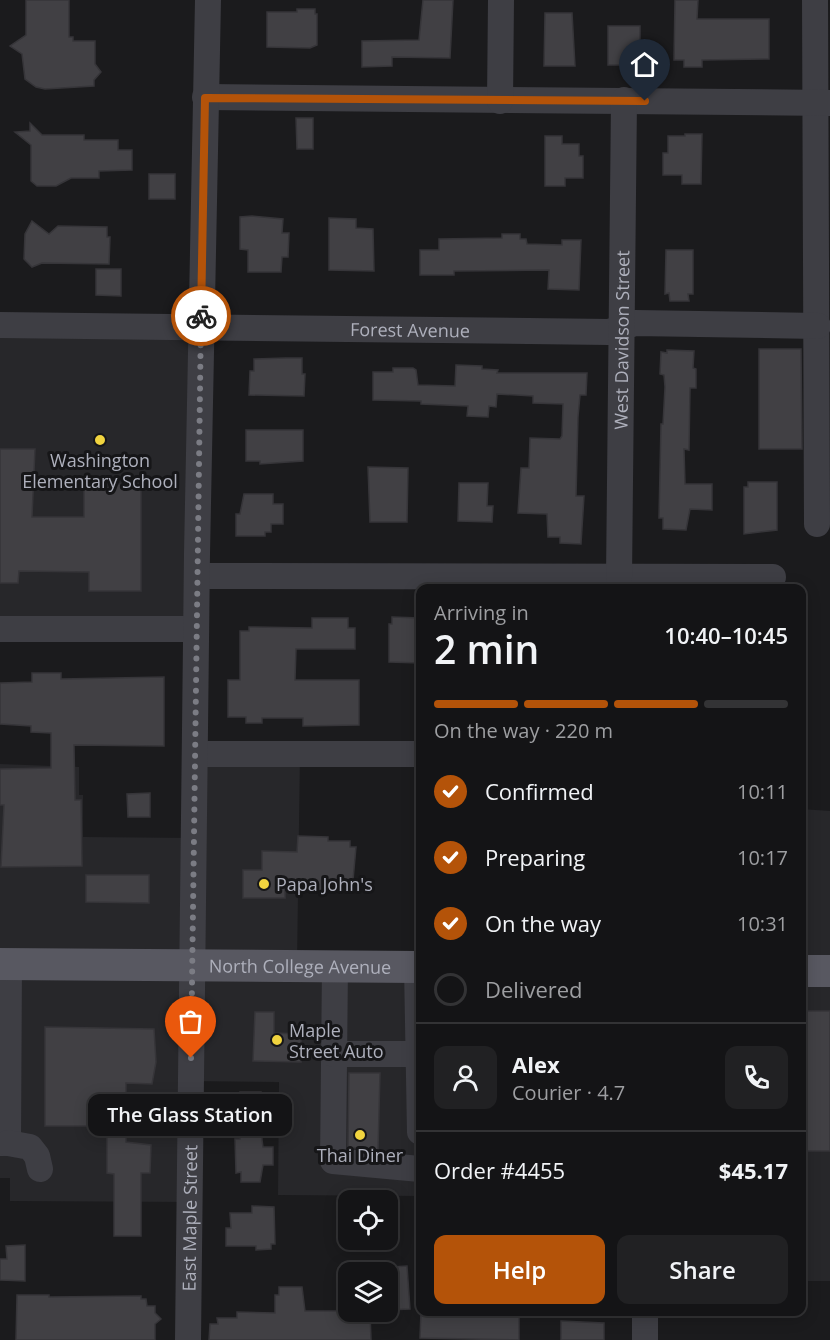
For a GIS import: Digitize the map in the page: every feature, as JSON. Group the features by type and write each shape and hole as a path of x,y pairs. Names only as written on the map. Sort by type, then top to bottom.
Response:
{"main road":[{"name":"North College Avenue","path":"4,964 416,967"},
{"path":"806,971 830,971"}],"street":[{"name":"East Maple Street","path":"189,1340 196,629 208,0"},
{"path":"500,101 501,0"},
{"path":"815,0 823,103 818,326 817,524"},
{"path":"205,98 823,103"},
{"name":"West Davidson Street","path":"619,578 624,100"},
{"name":"Forest Avenue","path":"0,325 609,332 635,323 818,326"},
{"path":"197,576 619,578 655,583 773,577"},
{"path":"0,629 196,629"},
{"path":"195,754 416,754"},
{"path":"4,964 4,1143 30,1147 37,1156 40,1169"},
{"path":"335,966 333,1161 416,1169"},
{"path":"334,1054 416,1054"},
{"path":"645,1316 645,1340"}],"shaded area":[{"name":"Washington Elementary School","path":"0,325 201,326 196,629 0,629"},
{"path":"195,754 300,754 297,965 416,967 416,1196 398,1196 398,1190 338,1190 338,1195 278,1195 279,1082 191,1081 190,1202 10,1201 10,1178 0,1178 0,764 79,767 79,795 83,795 83,837 193,838"},
{"path":"806,809 830,811 830,1281 806,1281"}],"building":[{"path":"26,0 69,0 69,37 73,37 73,41 95,41 95,64 101,72 94,80 94,86 45,89 36,87 25,79 22,54 10,46 26,35"},
{"path":"423,0 453,0 450,58 392,57 392,66 362,67 362,41 419,40"},
{"path":"675,0 698,0 697,19 769,19 769,59 702,60 702,67 684,67 684,60 674,60"},
{"path":"297,9 315,9 317,45 310,48 267,47 267,12 297,12"},
{"path":"545,13 572,13 575,66 544,66"},
{"path":"608,26 640,26 640,65 608,65"},
{"path":"296,118 313,118 313,149 297,149"},
{"path":"30,123 42,135 84,135 84,140 118,140 118,150 132,150 132,170 99,171 99,178 71,178 56,186 37,186 31,181 31,145 15,132 30,131"},
{"path":"685,134 702,134 701,184 682,184 682,175 663,175 663,153 668,153 668,136 685,136"},
{"path":"545,136 562,136 562,144 579,144 579,156 583,156 583,178 565,178 565,186 545,186"},
{"path":"149,174 175,174 175,199 149,199"},
{"path":"240,217 283,219 282,233 289,233 288,257 282,257 281,272 248,272 248,250 240,249"},
{"path":"329,218 356,219 356,228 373,229 374,271 329,270"},
{"path":"32,221 49,234 58,226 107,227 107,237 110,237 109,264 42,263 32,267 24,259 25,234"},
{"path":"502,234 520,234 520,239 526,239 527,244 562,245 562,240 581,240 579,290 548,289 549,270 454,271 454,275 420,275 420,250 439,250 439,239 502,238"},
{"path":"666,250 693,250 693,294 688,294 689,301 670,301 669,293 665,294"},
{"path":"96,269 121,269 121,296 96,295"},
{"path":"759,349 801,349 802,449 759,449"},
{"path":"667,350 694,351 693,368 696,369 696,388 690,388 689,450 684,449 685,484 712,484 712,510 690,509 686,530 663,529 663,518 659,518 661,424 663,424 665,387 664,375 660,374 661,352 667,353"},
{"path":"302,358 302,374 305,374 304,396 249,395 250,371 254,371 254,359"},
{"path":"456,365 482,366 482,369 498,370 497,373 587,373 586,395 580,395 578,417 576,496 584,496 581,544 560,543 560,537 548,537 547,514 518,513 521,468 529,468 530,438 560,439 563,404 533,403 533,396 497,394 496,407 489,406 488,417 467,416 468,406 421,404 421,401 373,400 373,372 393,372 393,368 413,368 416,370 418,385 455,386"},
{"path":"246,430 303,430 303,461 260,464 260,461 246,461"},
{"path":"0,449 35,449 32,517 84,517 84,488 115,488 115,484 141,484 141,591 89,591 89,572 19,571 18,583 0,583"},
{"path":"368,467 408,468 407,522 370,522"},
{"path":"748,482 777,482 777,530 744,534 744,487 748,487"},
{"path":"459,483 488,483 487,506 493,506 492,522 458,521"},
{"path":"244,494 273,494 273,504 283,504 283,524 271,524 271,532 265,532 265,536 236,536 236,514 240,514"},
{"path":"392,617 416,618 416,663 389,662 389,624 392,624"},
{"path":"312,618 348,618 348,628 355,628 355,649 296,649 295,680 359,680 359,725 303,726 303,718 262,718 262,723 246,723 246,717 228,717 228,680 240,680 240,631 249,631 249,627 312,628"},
{"path":"32,673 61,673 61,679 164,677 164,746 74,745 75,800 81,800 82,866 1,867 4,805 0,805 0,769 51,768 51,733 31,732 31,726 0,724 0,683 32,682"},
{"path":"150,793 150,817 128,817 127,794"},
{"path":"298,836 328,837 328,841 350,841 350,847 356,847 352,891 285,891 285,898 243,898 243,870 262,870 262,851 297,852"},
{"path":"86,875 149,875 149,903 86,902"},
{"path":"806,1011 830,1011 830,1151 806,1151"},
{"name":"Maple Street Auto","path":"255,1012 274,1012 274,1033 301,1034 301,1062 253,1061"},
{"path":"45,1027 154,1029 156,1062 152,1084 126,1083 126,1142 151,1145 150,1173 141,1173 141,1236 114,1236 114,1174 107,1173 107,1126 45,1126"},
{"name":"Thai Diner","path":"349,1073 380,1073 378,1150 348,1147"},
{"path":"240,1092 261,1092 263,1147 273,1147 273,1165 263,1165 260,1182 241,1182 241,1172 236,1173 235,1139 240,1139"},
{"path":"252,1206 274,1207 275,1244 271,1244 271,1249 256,1250 256,1246 226,1246 226,1228 231,1228 230,1213 252,1213"},
{"path":"25,1245 25,1281 0,1280 0,1259 7,1259 6,1246"},
{"path":"407,1266 410,1309 398,1310 398,1267"},
{"path":"279,1287 302,1287 305,1311 338,1311 338,1322 370,1322 371,1340 209,1340 210,1324 218,1324 217,1318 237,1318 237,1312 275,1313 275,1295 279,1295"},
{"path":"17,1295 141,1296 141,1299 146,1299 147,1306 155,1306 155,1313 161,1319 155,1324 155,1340 16,1340"},
{"path":"421,1316 519,1316 519,1340 420,1338"},
{"path":"561,1321 604,1323 604,1340 561,1340"}],"way so far":[{"path":"191,1058 201,316"}],"place":[{"name":"Washington Elementary School","path":"100,440"},
{"name":"Papa John's","path":"264,884"},
{"name":"Maple Street Auto","path":"277,1040"},
{"name":"The Glass Station","path":"191,1058"},
{"name":"Thai Diner","path":"360,1135"}],"route":[{"path":"201,316 205,98 645,101"}]}
